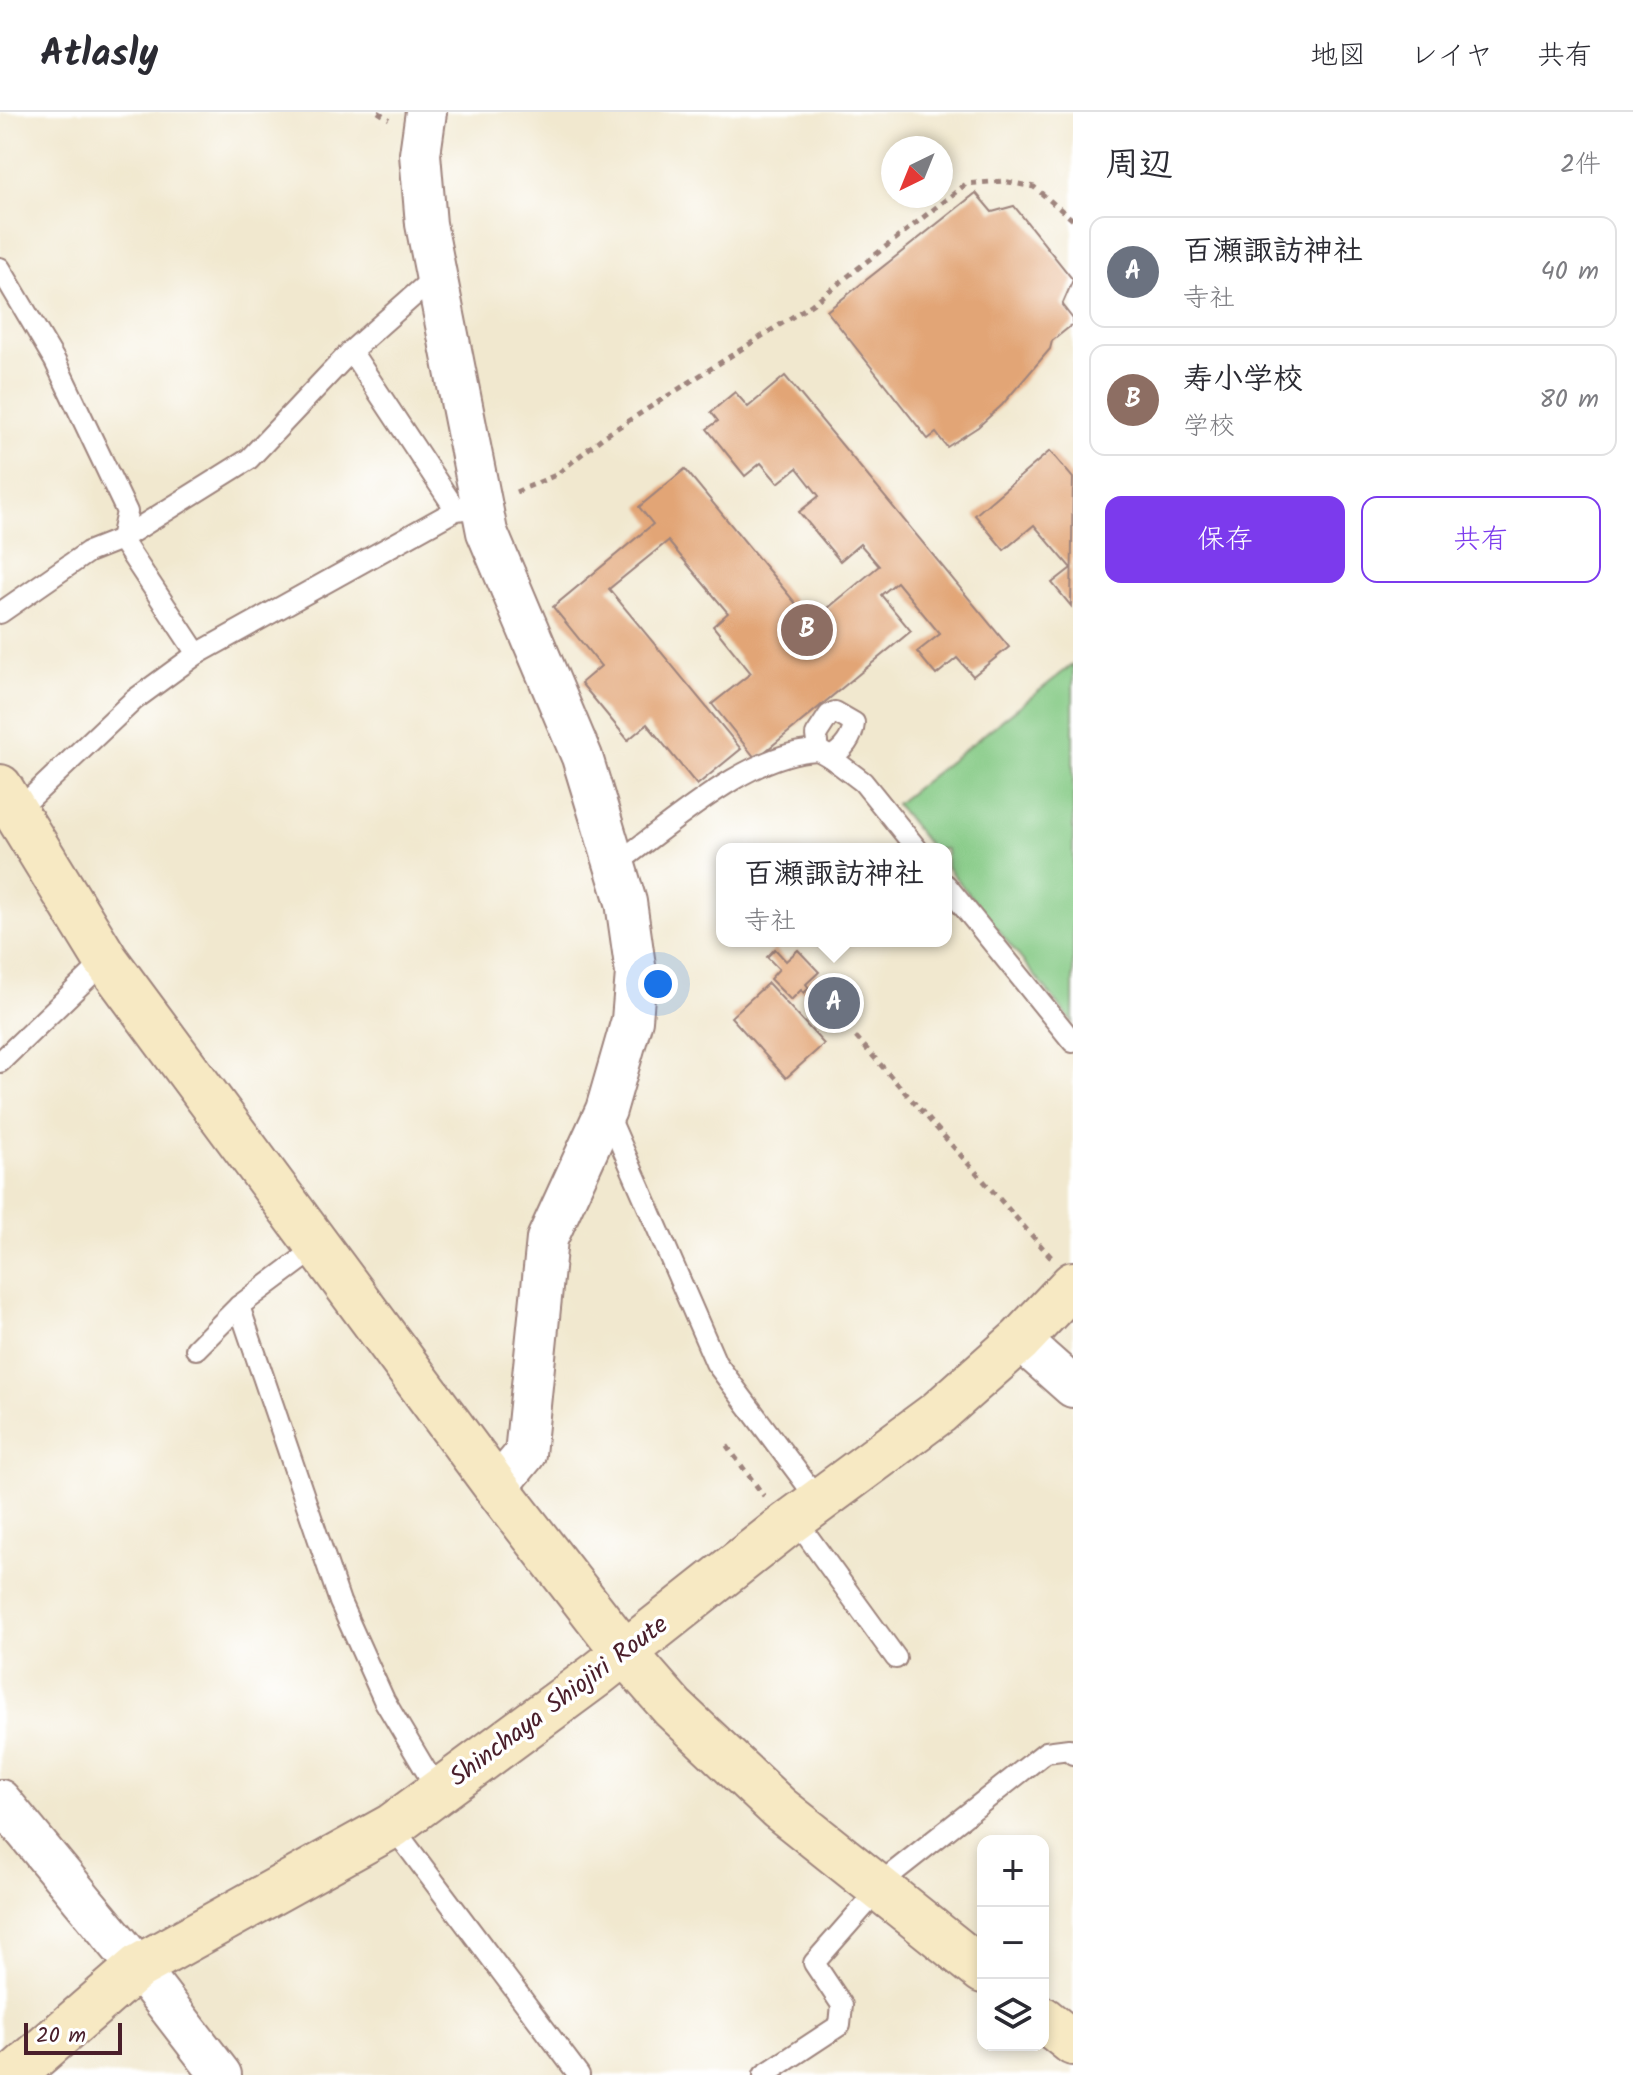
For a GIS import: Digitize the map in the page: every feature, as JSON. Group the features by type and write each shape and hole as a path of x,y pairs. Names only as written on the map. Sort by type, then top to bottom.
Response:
{"street":[{"path":"426,112 420,154 426,224 437,275 469,508 487,532 582,757 626,902 636,973 632,1020 606,1110 547,1239 525,1454 497,1488"},
{"path":"10,813 106,960 497,1488 625,1653 673,1708 779,1808 977,1966"},
{"name":"Shinchaya Shiojiri Route","path":"14,2075 138,1967 392,1826 625,1653 939,1412 1020,1340 1063,1271"},
{"path":"1020,1340 1073,1387"},
{"path":"2,1809 138,1967 221,2075"},
{"path":"1049,2024 1073,2043"}],"lane":[{"path":"0,268 55,361 127,512 121,539 197,654"},
{"path":"0,613 88,552 121,539 249,459 351,351 437,275"},
{"path":"10,813 134,700 197,654 469,508 351,351"},
{"path":"616,864 757,764 796,751 824,754 863,782 912,843"},
{"path":"952,892 1073,1042"},
{"path":"0,1062 106,960"},
{"path":"606,1110 716,1363 800,1516 896,1658"},
{"path":"196,1349 239,1306 318,1247"},
{"path":"239,1306 340,1602 384,1700 438,1791"},
{"path":"764,2075 840,2025 842,2005 814,1963 878,1887 1046,1752 1069,1749 1073,1754"},
{"path":"392,1826 579,2075"}],"path":[{"path":"469,508 556,475 603,437 811,305 966,184 1003,181 1034,187 1073,220"},
{"path":"856,1037 1063,1271"},
{"path":"727,1446 800,1516"}],"green space":[{"path":"1073,664 1073,1023 952,873 952,843 927,843 896,804"}],"building":[{"path":"976,193 992,212 1014,206 1073,280 1062,305 1073,319 1073,324 1052,341 1050,349 1002,405 978,427 947,447 936,433 928,439 827,311"},
{"path":"785,376 1009,647 973,676 957,658 936,675 917,652 940,634 897,582 881,595 911,631 756,759 712,704 751,673 713,626 728,613 668,541 609,589 741,749 697,785 647,724 628,740 581,683 601,666 553,607 653,524 639,507 685,469 811,622 879,566 860,544 840,561 799,512 819,496 797,468 778,483 761,463 745,476 707,429 718,421 711,412 735,392 748,407"},
{"path":"1050,451 1073,478 1071,606 1052,583 1071,568 1034,525 1004,550 975,515"},
{"path":"775,949 786,961 798,950 819,972 806,984 809,988 804,993 801,990 791,1000 770,979 779,969 767,957"},
{"path":"768,983 824,1044 786,1078 731,1017"}],"place":[{"name":"寿小学校","path":"807,630"},
{"name":"百瀬諏訪神社","path":"834,1003"}]}
